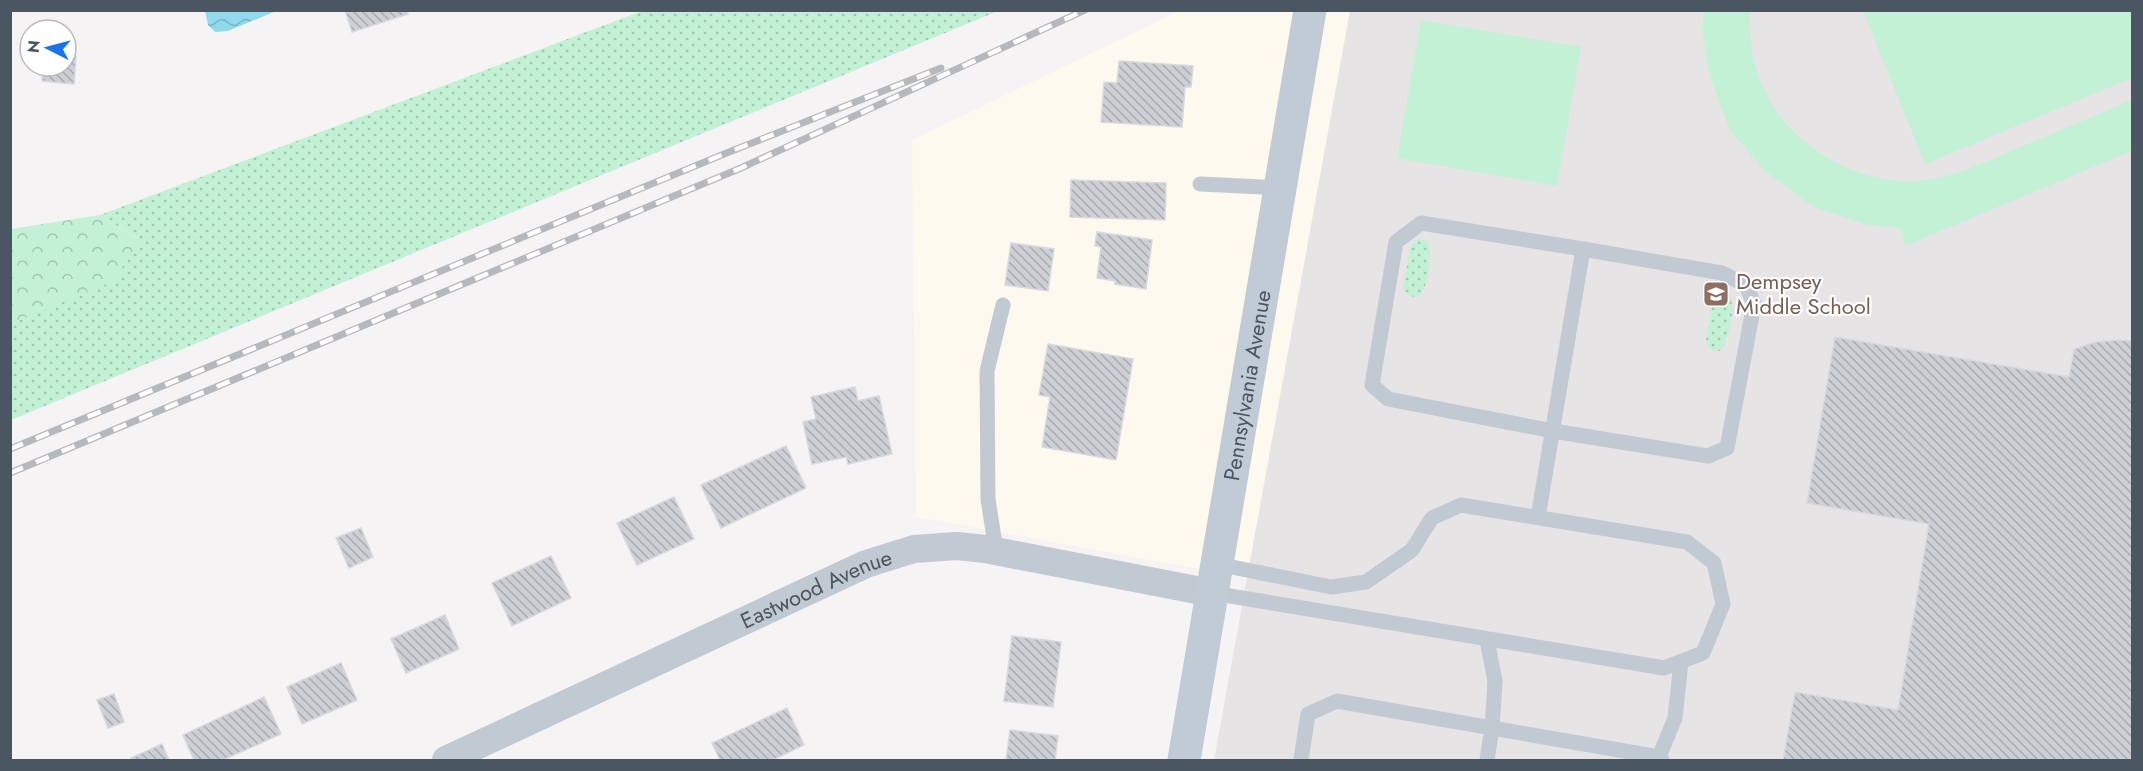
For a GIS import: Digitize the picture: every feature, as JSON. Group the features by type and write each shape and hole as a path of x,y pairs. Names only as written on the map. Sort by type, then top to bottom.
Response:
{"street":[{"name":"Pennsylvania Avenue","path":"1184,760 1310,10"},
{"name":"Eastwood Avenue","path":"446,760 866,564 914,549 957,546 1215,578"}],"lane":[{"path":"1200,184 1280,188"},
{"path":"1421,223 1583,249 1722,273 1746,285 1754,304 1727,448 1708,456 1553,431 1388,399 1372,386 1396,242 1421,223"},
{"path":"1538,517 1583,249"},
{"path":"996,551 988,499 987,371 1003,305"},
{"path":"1461,505 1687,542 1714,563 1723,604 1703,653 1664,668 1487,640 1215,578 1331,587 1366,582 1412,550 1432,518 1461,505"},
{"path":"1486,760 1492,728 1495,681 1487,640"},
{"path":"1300,760 1308,714 1337,701 1661,759 1675,718 1681,662"}],"shaded area":[{"path":"1179,11 1350,11 1247,578 916,517 912,140"},
{"name":"Dempsey Middle School","path":"1350,11 2132,11 2132,760 1214,760"}],"green space":[{"path":"642,11 998,11 11,420 11,324 138,239 100,215"},
{"path":"1704,11 1751,11 1753,58 1771,103 1790,128 1804,141 1837,163 1855,171 1894,180 1914,181 1946,176 1979,165 2132,100 2132,151 1905,246 1900,228 1868,225 1814,207 1765,171 1730,130 1710,77 1702,29"},
{"path":"1863,11 2132,11 2132,78 1925,164"},
{"path":"1421,20 1581,47 1557,186 1397,158"},
{"path":"100,215 139,240 114,281 11,324 11,229"},
{"path":"1416,240 1427,241 1429,246 1430,261 1427,279 1418,297 1408,296 1403,287 1411,246"},
{"path":"1718,293 1729,294 1732,306 1729,332 1720,351 1710,349 1706,341 1713,300"}],"water":[{"path":"205,10 276,11 228,31 215,32 208,25"}],"building":[{"path":"345,10 407,10 408,14 352,32"},
{"path":"1119,61 1193,66 1191,87 1185,87 1182,127 1101,122 1104,82 1117,83"},
{"path":"42,78 74,78 74,84 42,81"},
{"path":"1071,180 1166,183 1165,220 1070,217"},
{"path":"1097,232 1152,240 1146,289 1115,284 1115,281 1097,278 1101,247 1095,246"},
{"path":"1011,243 1054,249 1048,291 1005,285"},
{"path":"1835,337 2069,377 2074,349 2096,342 2132,341 2132,760 1783,760 1795,692 1898,710 1929,524 1807,503"},
{"path":"1048,344 1133,359 1116,460 1042,447 1050,397 1039,395"},
{"path":"855,387 858,401 879,396 892,454 848,464 846,457 812,464 803,422 816,419 811,397"},
{"path":"786,446 806,488 721,528 701,485"},
{"path":"674,497 694,539 637,565 617,523"},
{"path":"361,528 373,557 349,568 336,538"},
{"path":"551,556 571,598 512,626 492,583"},
{"path":"445,615 459,649 406,673 391,639"},
{"path":"1012,636 1061,642 1053,707 1004,701"},
{"path":"341,663 357,700 302,724 287,687"},
{"path":"114,694 124,722 108,728 97,700"},
{"path":"264,697 281,734 223,760 194,760 183,735"},
{"path":"787,708 804,745 776,760 720,760 712,743"},
{"path":"1010,730 1058,736 1055,760 1006,760"},
{"path":"162,744 169,760 132,760 131,758"}],"railway":[{"path":"10,473 741,168 1085,10"},
{"path":"10,449 724,154 941,68"}],"place":[{"name":"Dempsey Middle School","path":"1716,294"}]}
